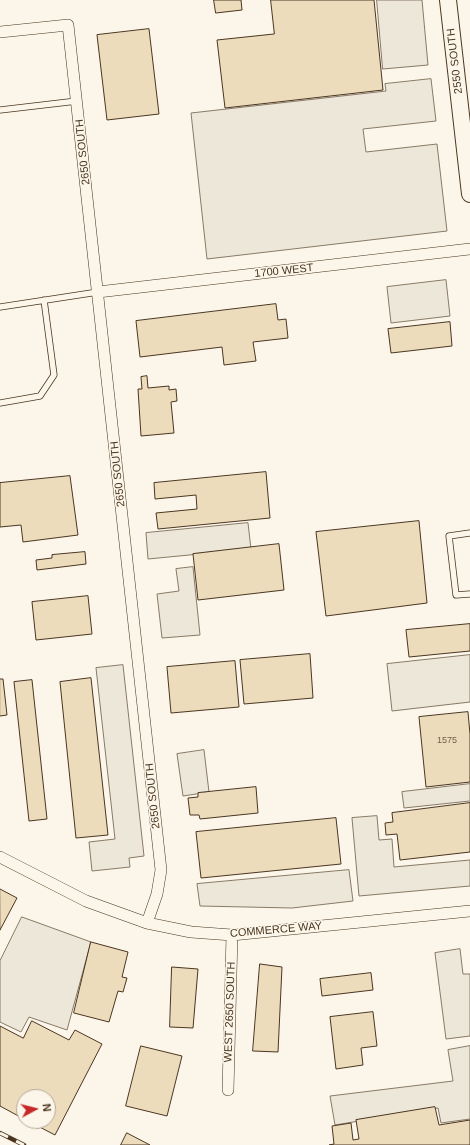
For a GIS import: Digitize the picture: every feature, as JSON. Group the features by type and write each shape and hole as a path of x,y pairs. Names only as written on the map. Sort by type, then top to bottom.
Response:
{"main road":[{"name":"2550 SOUTH","path":"448,0 470,194"}],"street":[{"name":"2650 SOUTH","path":"0,32 68,24 161,870 157,894 147,923"},
{"name":"1700 WEST","path":"98,292 470,249"},
{"name":"COMMERCE WAY","path":"0,857 86,901 147,923 191,932 232,935 470,911"},
{"name":"WEST 2650 SOUTH","path":"228,1090 232,935"}],"lane":[{"path":"0,110 77,100"},
{"path":"0,307 98,292"},
{"path":"0,402 40,396 54,374 44,300"},
{"path":"470,533 449,536 456,595 470,594"}],"shaded area":[{"path":"377,0 422,0 428,65 383,69"},
{"path":"431,79 436,121 363,129 366,152 437,144 447,231 207,259 191,113 386,91 385,84"},
{"path":"446,280 450,316 391,323 387,287"},
{"path":"248,523 251,549 148,559 146,533"},
{"path":"193,567 200,635 162,638 157,594 179,591 176,569"},
{"path":"470,655 470,702 392,711 387,664"},
{"path":"123,665 144,856 129,858 130,867 92,871 89,842 115,839 96,668"},
{"path":"204,750 209,792 183,796 177,754"},
{"path":"470,784 470,801 404,808 402,792"},
{"path":"377,816 379,840 392,839 394,867 470,860 470,886 359,896 352,818"},
{"path":"349,870 353,901 292,908 200,906 197,884"},
{"path":"22,917 91,942 67,1030 29,1017 21,1032 0,1022 0,961"},
{"path":"460,949 463,974 470,974 470,1036 446,1039 435,953"},
{"path":"470,1046 470,1119 441,1123 438,1108 335,1125 330,1096 453,1081 448,1050"}],"building":[{"path":"214,0 241,0 242,10 216,13"},
{"path":"271,0 374,0 383,90 225,108 217,40 274,34"},
{"path":"149,29 159,114 107,120 97,35"},
{"path":"276,304 278,320 286,319 288,338 253,342 256,361 224,365 222,347 140,357 136,321"},
{"path":"450,322 452,346 391,353 388,329"},
{"path":"147,376 148,388 169,386 169,390 176,389 177,401 171,402 174,433 141,436 138,389 142,389 141,377"},
{"path":"266,472 270,518 158,529 156,513 197,509 196,495 155,499 154,483"},
{"path":"70,476 78,535 23,542 21,525 0,527 0,483"},
{"path":"419,521 427,603 326,616 316,532"},
{"path":"279,544 284,590 198,600 193,554"},
{"path":"85,552 86,564 37,570 36,560 52,558 52,555"},
{"path":"88,596 92,634 36,640 32,602"},
{"path":"470,624 470,651 409,657 406,630"},
{"path":"310,654 313,698 244,704 240,660"},
{"path":"235,661 239,707 171,713 167,667"},
{"path":"91,678 108,835 76,838 60,682"},
{"path":"0,679 3,679 7,715 0,716"},
{"path":"32,680 47,819 29,821 14,682"},
{"path":"468,712 470,734 470,782 426,787 419,717"},
{"path":"256,787 258,813 200,819 199,815 190,815 188,798 198,797 198,793"},
{"path":"470,803 470,852 400,860 397,834 386,835 385,823 393,822 392,813"},
{"path":"336,818 341,864 201,878 196,832"},
{"path":"0,889 17,898 0,930"},
{"path":"91,942 128,952 122,977 127,978 123,992 118,991 109,1022 74,1013"},
{"path":"260,964 282,967 278,1052 253,1051"},
{"path":"172,967 198,969 193,1028 170,1027"},
{"path":"371,973 373,990 322,996 320,979"},
{"path":"373,1012 377,1046 361,1048 363,1065 336,1069 330,1017"},
{"path":"32,1021 69,1040 75,1030 102,1044 55,1135 43,1129 56,1129 56,1089 16,1089 16,1115 0,1106 0,1026 23,1038"},
{"path":"141,1046 182,1056 167,1116 126,1106"},
{"path":"435,1107 439,1125 470,1120 470,1145 329,1145 334,1144 332,1126 351,1123 353,1140 359,1139 356,1120"},
{"path":"127,1133 150,1145 121,1145"}],"railway":[{"path":"0,1133 24,1145"}]}
